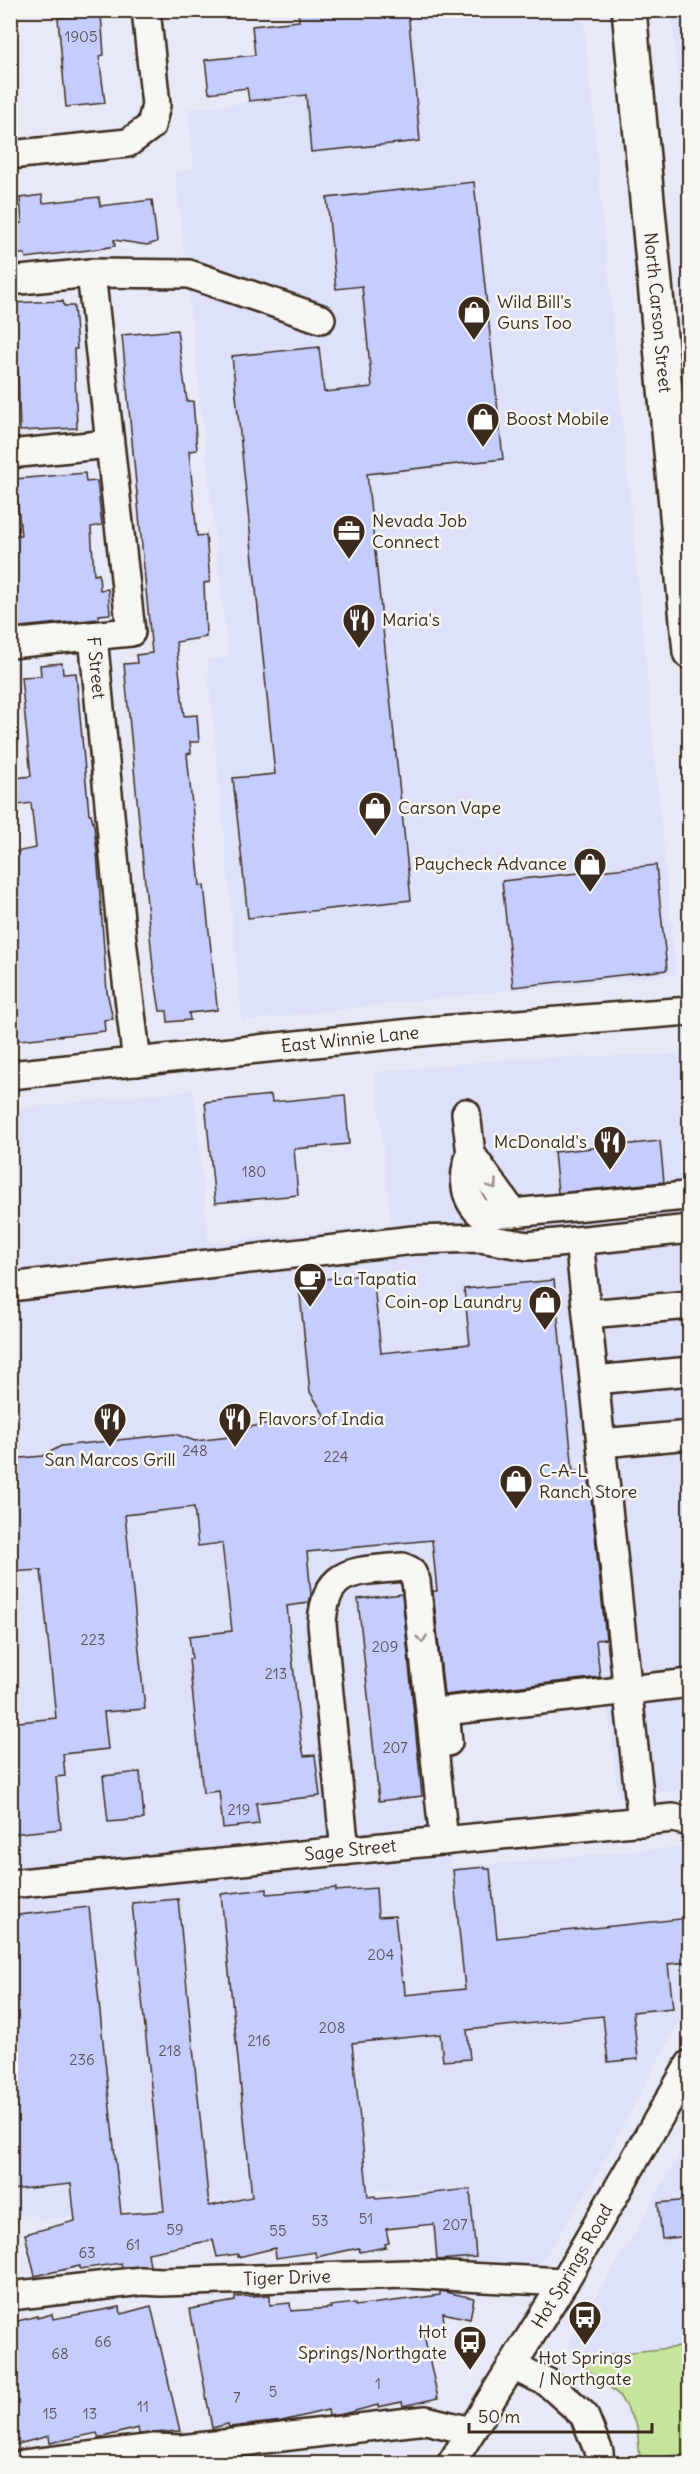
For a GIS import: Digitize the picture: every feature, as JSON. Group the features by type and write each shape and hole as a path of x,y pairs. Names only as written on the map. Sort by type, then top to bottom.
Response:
{"main road":[{"name":"North Carson Street","path":"629,10 690,652"}],"street":[{"path":"10,155 128,142 151,126 156,105 146,10"},
{"path":"10,280 91,273 189,274 321,319"},
{"name":"F Street","path":"91,273 131,632 93,636 122,940 137,1062"},
{"path":"10,454 109,444"},
{"path":"10,644 93,636"},
{"name":"East Winnie Lane","path":"10,1076 440,1030 690,1011"},
{"path":"466,1113 471,1154 465,1167 470,1203 482,1214 685,1196"},
{"path":"10,1287 413,1240 480,1238 528,1246 690,1229"},
{"path":"579,1241 642,1822"},
{"path":"588,1314 690,1305"},
{"path":"595,1380 690,1371"},
{"path":"602,1443 690,1434"},
{"path":"345,1851 322,1624 323,1606 333,1585 348,1573 403,1567 411,1571 416,1581 452,1840"},
{"path":"452,1840 445,1711 628,1692 690,1683"},
{"name":"Sage Street","path":"10,1884 673,1818 690,1822"},
{"name":"Hot Springs Road","path":"451,2463 564,2282 690,2064"},
{"name":"Tiger Drive","path":"10,2296 142,2281 318,2275 406,2274 564,2282"},
{"path":"512,2366 547,2382 584,2415 599,2452 600,2463"},
{"path":"24,2463 154,2448 181,2449 426,2420 471,2431"}],"shaded area":[{"path":"297,11 583,11 676,974 483,993 242,1021 207,660 228,657 175,172 194,169 188,109 305,96"},
{"path":"671,11 689,11 689,189"},
{"path":"677,1054 690,1063 689,1790 618,1796 607,1699 437,1715 451,1868 668,1848 679,1848 689,1853 689,2003 595,2178 521,2296 441,2293 427,2189 299,2192 38,2220 36,2215 11,2217 11,1109 194,1090 209,1243 391,1225 375,1072 509,1059"},
{"path":"689,2136 689,2346 574,2358 570,2351 569,2341 640,2224"},
{"path":"689,2454 689,2463 641,2463 640,2459"}],"green space":[{"path":"689,2346 689,2454 640,2459 637,2426 619,2395 574,2358"}],"building":[{"path":"298,10 408,10 420,141 311,152 306,95 249,101 247,88 209,93 205,60 255,55 252,26 299,21"},
{"path":"101,14 104,55 99,56 105,103 66,107 58,18"},
{"path":"474,182 503,459 367,474 411,900 248,918 233,778 275,774 232,356 319,347 324,392 372,387 362,286 336,289 327,198"},
{"path":"42,195 43,203 99,197 100,206 152,200 157,242 147,245 114,240 115,246 26,258 25,254 18,254 15,224 22,223 20,198"},
{"path":"63,301 64,306 74,306 77,349 74,349 77,428 20,431 18,371 10,371 10,303"},
{"path":"177,330 187,401 193,401 197,450 189,451 197,536 206,535 210,582 204,583 206,637 176,642 184,716 197,715 199,742 190,742 191,753 187,754 200,886 204,885 217,1010 189,1013 190,1020 168,1022 167,1011 160,1011 153,967 124,664 137,663 136,655 152,653 122,335"},
{"path":"85,473 86,482 97,481 102,525 91,527 94,575 99,574 100,590 108,589 110,614 99,615 99,619 10,628 10,536 21,535 15,479"},
{"path":"62,663 63,674 76,673 89,814 91,814 94,826 97,852 107,992 113,1019 104,1020 105,1031 10,1041 10,853 36,848 31,803 19,805 16,778 31,776 21,677 41,676 40,665"},
{"path":"656,865 667,970 513,987 502,881"},
{"path":"271,1095 272,1102 345,1095 349,1144 294,1149 298,1195 215,1203 205,1102"},
{"name":"McDonald's","path":"660,1141 664,1182 558,1193 554,1152"},
{"path":"316,1273 325,1279 373,1274 381,1353 470,1344 464,1289 554,1280 573,1471 579,1471 580,1480 589,1479 606,1639 596,1640 600,1677 444,1695 433,1591 437,1591 432,1540 307,1552 311,1595 309,1603 287,1606 301,1742 304,1756 315,1755 320,1796 256,1803 259,1824 223,1828 219,1791 203,1793 189,1659 192,1659 189,1636 232,1631 222,1543 198,1546 194,1507 125,1515 145,1709 104,1712 108,1749 63,1754 65,1776 56,1777 61,1829 10,1834 10,1723 56,1718 41,1570 10,1572 10,1459 43,1456 61,1446 175,1434 195,1441 230,1437 248,1427 326,1418 310,1392 298,1275"},
{"path":"402,1594 422,1796 379,1801 358,1599"},
{"path":"140,1772 144,1819 108,1822 103,1776"},
{"path":"485,1867 485,1869 490,1869 497,1938 690,1918 690,1962 668,1964 673,2008 633,2012 638,2059 608,2062 603,2016 467,2030 470,2059 443,2061 440,2034 352,2043 368,2197 375,2196 376,2199 470,2189 476,2257 437,2260 434,2224 386,2229 389,2243 385,2244 386,2247 360,2252 359,2248 316,2257 315,2252 276,2258 275,2248 238,2257 238,2254 217,2257 213,2240 148,2253 150,2266 122,2267 121,2263 80,2269 80,2266 35,2276 25,2234 75,2221 71,2184 10,2190 10,1916 89,1907 121,2214 164,2211 132,1903 178,1899 209,2206 252,2197 221,1894 267,1889 267,1894 336,1888 336,1891 376,1888 378,1917 395,1916 405,1995 465,1989 453,1870"},
{"path":"690,2200 690,2236 662,2239 658,2203"},
{"path":"440,2291 474,2298 470,2319 443,2313 445,2332 424,2335 438,2398 403,2406 402,2402 378,2407 378,2405 329,2416 328,2410 282,2421 229,2427 228,2424 212,2428 190,2309 235,2301 235,2297 270,2295 270,2305 290,2303 291,2311 331,2308 330,2306 355,2303 355,2306 440,2295"},
{"path":"151,2306 180,2431 139,2434 138,2428 99,2438 97,2433 50,2443 49,2436 10,2446 10,2323 37,2316 37,2318 52,2314 53,2319 120,2307 121,2314"}],"place":[{"name":"Wild Bill's Guns Too","path":"474,341"},
{"name":"Boost Mobile","path":"483,448"},
{"name":"Nevada Job Connect","path":"349,560"},
{"name":"Maria's","path":"359,649"},
{"name":"Carson Vape","path":"375,837"},
{"name":"Paycheck Advance","path":"590,893"},
{"name":"McDonald's","path":"610,1171"},
{"name":"La Tapatia","path":"310,1308"},
{"name":"Coin-op Laundry","path":"545,1331"},
{"name":"San Marcos Grill","path":"110,1448"},
{"name":"Flavors of India","path":"235,1448"},
{"name":"C-A-L Ranch Store","path":"516,1510"},
{"name":"Hot Springs / Northgate","path":"585,2346"},
{"name":"Hot Springs/Northgate","path":"470,2371"}]}
